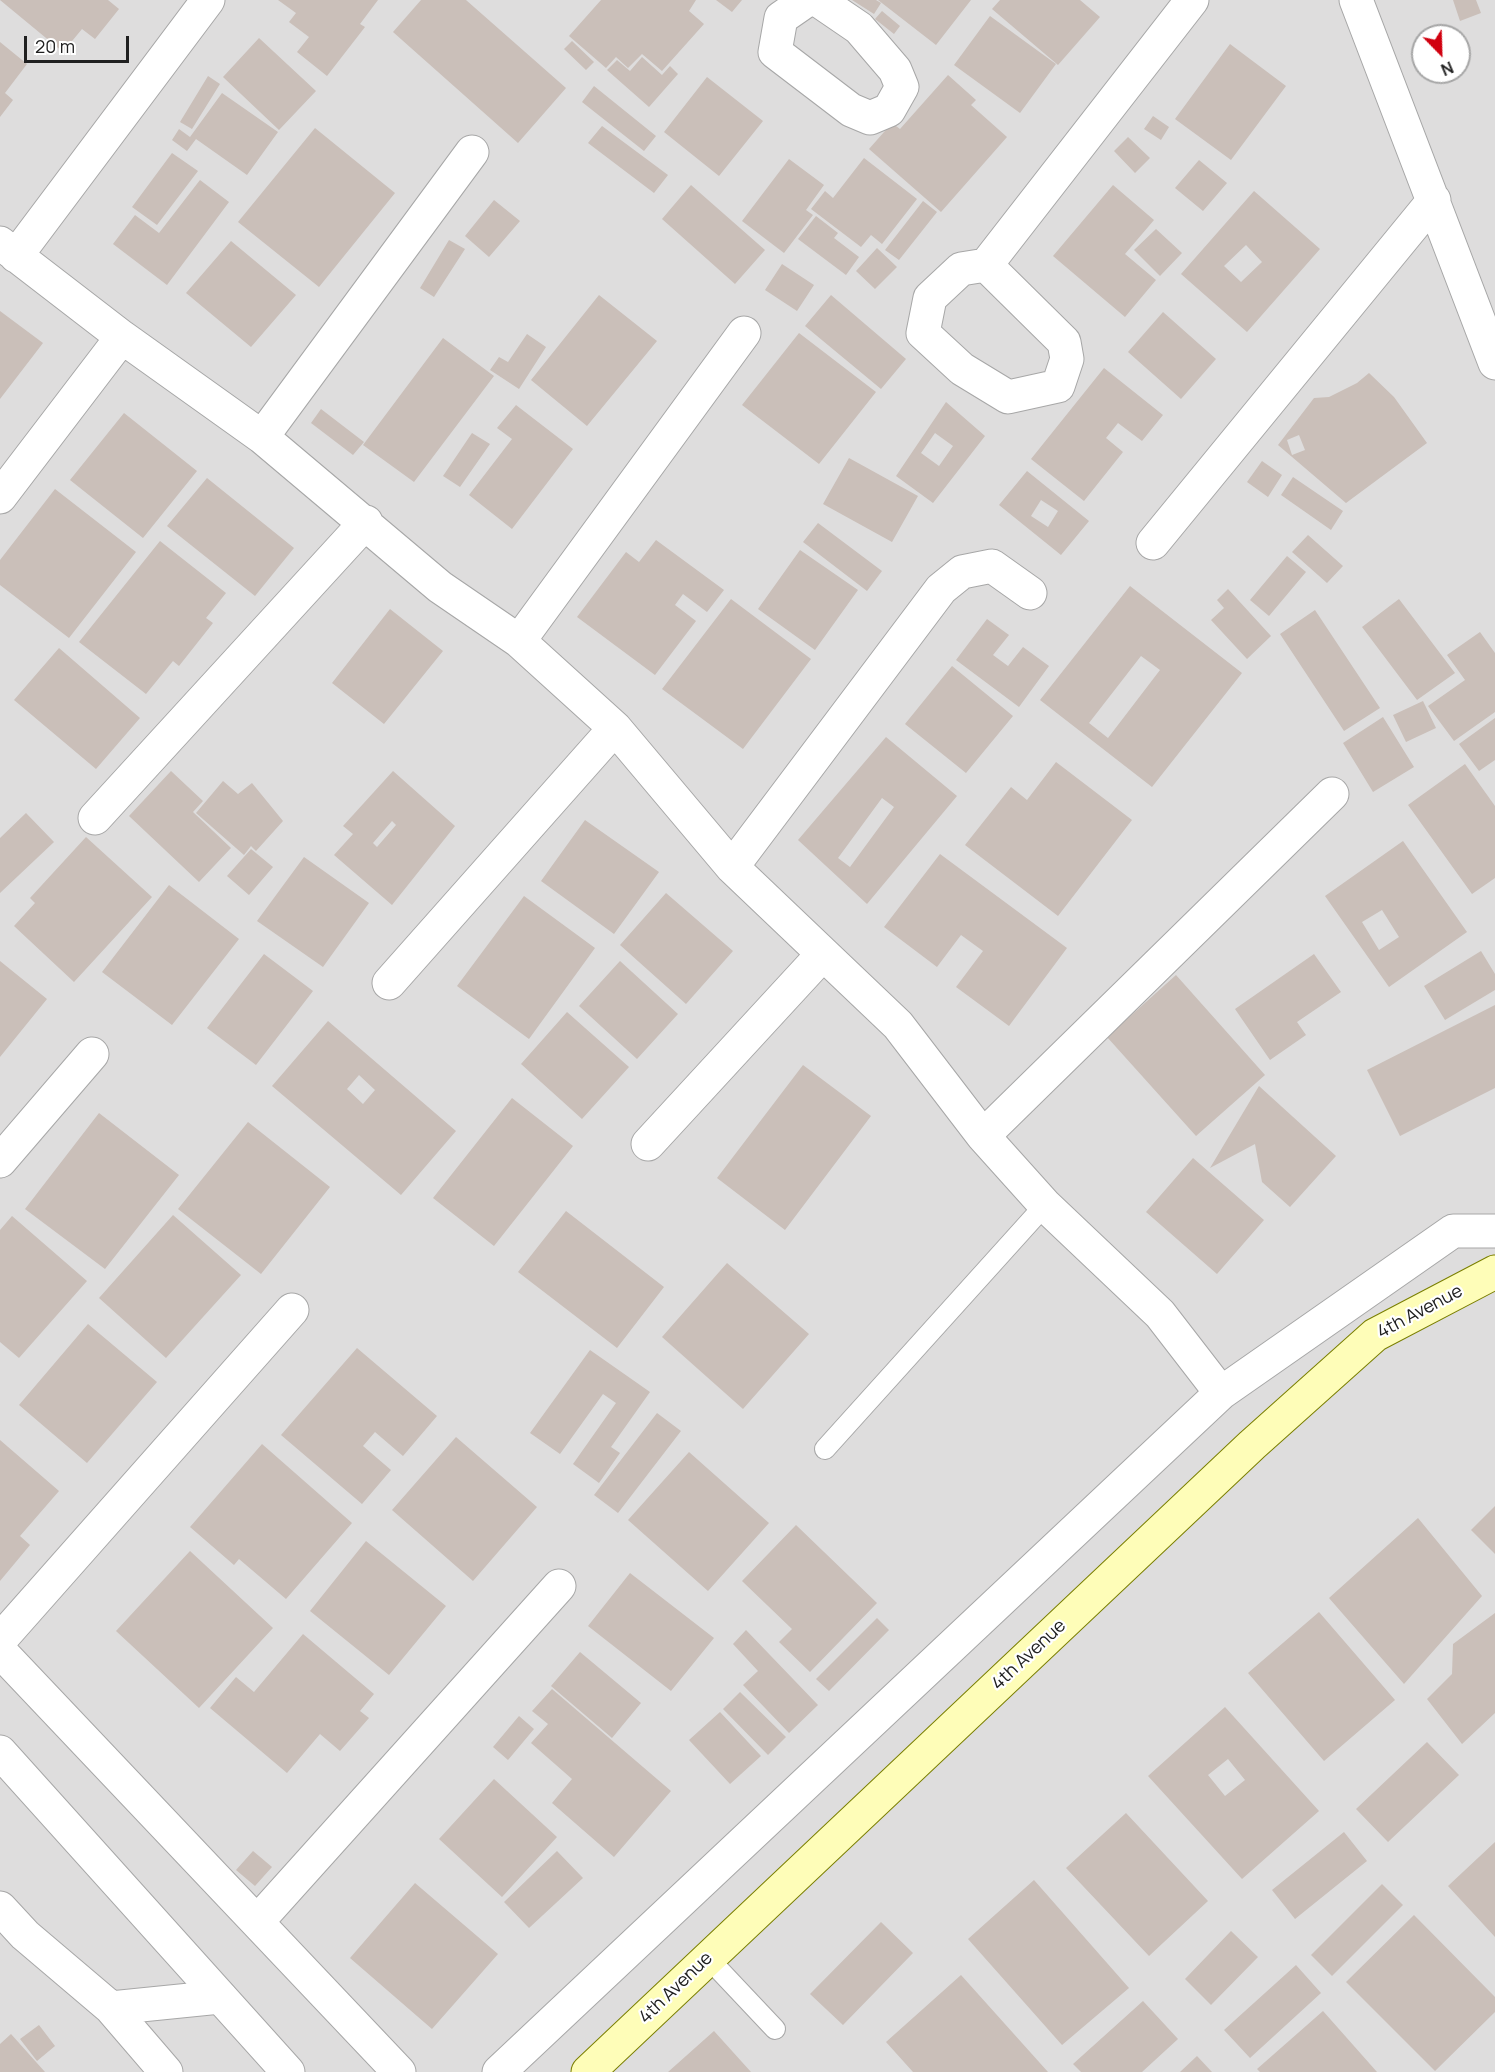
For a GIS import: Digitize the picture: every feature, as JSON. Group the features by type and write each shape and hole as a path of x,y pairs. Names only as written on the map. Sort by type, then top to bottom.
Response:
{"main road":[{"name":"4th Avenue","path":"588,2072 1252,1445 1375,1335 1495,1272"}],"street":[{"path":"208,0 8,249 122,337 262,436 440,587 519,641 615,728 732,867 898,1025 983,1136 1045,1205 1160,1314 1221,1393"},
{"path":"807,0 781,18 775,52 850,110 870,118 889,110 902,87 895,70 859,28 818,0"},
{"path":"986,265 1064,342 1067,359 1058,386 1008,397 962,369 923,333 930,298 961,269 986,265 1192,0"},
{"path":"1356,0 1495,363"},
{"path":"262,436 472,152"},
{"path":"1153,543 1434,200"},
{"path":"519,641 744,333"},
{"path":"0,496 122,337"},
{"path":"95,818 366,522"},
{"path":"732,867 941,589 962,572 992,566 1030,593"},
{"path":"389,983 615,728"},
{"path":"983,1136 1332,794"},
{"path":"648,1144 823,954"},
{"path":"0,1161 92,1054"},
{"path":"499,2072 1221,1393 1453,1231 1495,1231"},
{"path":"0,1640 292,1310"},
{"path":"256,1922 559,1586"},
{"path":"0,1651 399,2072"},
{"path":"0,1752 288,2072"},
{"path":"0,1908 25,1935 111,2008 166,2072"},
{"path":"111,2008 220,1997"}],"lane":[{"path":"825,1449 1045,1205"},
{"path":"708,1958 775,2029"}],"shaded area":[{"path":"0,0 1495,0 1495,2072 0,2072"}],"building":[{"path":"0,0 108,0 119,9 95,39 82,29 63,52"},
{"path":"278,0 378,0 360,24 365,27 327,76 297,52 309,37 289,22 296,13"},
{"path":"421,0 466,0 566,88 518,143 393,32"},
{"path":"601,0 696,0 689,11 704,24 662,71 642,54 628,68 616,57 606,68 569,36"},
{"path":"716,0 742,0 732,12"},
{"path":"852,0 876,0 881,3 874,14"},
{"path":"878,0 971,0 936,45"},
{"path":"1000,0 1080,0 1100,17 1058,65 992,9"},
{"path":"1453,0 1476,0 1481,13 1460,21"},
{"path":"882,11 900,26 894,34 875,19"},
{"path":"990,16 1056,64 1020,113 954,65"},
{"path":"259,38 316,91 279,130 223,77"},
{"path":"572,41 594,62 586,70 564,49"},
{"path":"0,42 27,64 5,93 13,100 0,117"},
{"path":"1230,44 1286,86 1231,160 1175,119"},
{"path":"642,57 662,75 670,66 678,74 649,107 607,70 617,60 630,71"},
{"path":"948,75 976,100 971,105 1007,137 941,212 869,149 892,123 900,129"},
{"path":"208,76 220,84 192,129 180,122"},
{"path":"707,77 763,121 719,176 664,132"},
{"path":"594,86 656,136 644,151 582,102"},
{"path":"222,93 278,132 247,175 196,139 187,151 172,140 179,129 190,137"},
{"path":"1153,116 1169,127 1161,140 1144,129"},
{"path":"602,126 668,175 654,193 588,143"},
{"path":"315,128 395,193 319,287 238,222"},
{"path":"1128,137 1150,158 1135,173 1114,151"},
{"path":"172,153 198,171 157,225 132,207"},
{"path":"864,158 917,199 882,244 871,235 861,247 811,209 825,191 833,198"},
{"path":"789,159 824,185 806,210 813,215 784,253 742,221"},
{"path":"1199,160 1227,183 1203,211 1175,188"},
{"path":"200,180 229,202 167,285 113,244 135,215 159,233"},
{"path":"691,185 765,250 735,284 662,219"},
{"path":"1113,185 1154,220 1125,254 1156,280 1125,317 1053,256"},
{"path":"1254,191 1320,249 1247,332 1181,274","holes":["1246,245 1262,262 1241,282 1224,266"]},
{"path":"494,200 520,221 489,257 465,236"},
{"path":"923,201 937,212 899,260 885,250"},
{"path":"816,216 838,233 834,238 859,257 846,275 798,239"},
{"path":"1156,229 1182,253 1160,276 1134,250"},
{"path":"449,240 465,249 434,297 420,288"},
{"path":"231,241 296,295 251,347 186,293"},
{"path":"877,248 897,267 875,289 856,271"},
{"path":"782,264 814,285 797,311 765,290"},
{"path":"599,295 657,341 587,426 531,380"},
{"path":"831,295 906,359 881,389 805,326"},
{"path":"0,311 43,343 0,399"},
{"path":"1163,312 1216,359 1181,399 1128,352"},
{"path":"799,333 876,392 819,464 742,405"},
{"path":"527,334 546,347 519,389 490,370 499,357 508,362"},
{"path":"443,338 494,376 414,482 363,445"},
{"path":"1104,368 1163,415 1142,441 1118,423 1106,438 1123,452 1084,501 1031,459"},
{"path":"1369,373 1394,397 1427,443 1346,503 1278,445 1314,398 1329,397 1357,383","holes":["1299,435 1305,450 1292,455 1287,440"]},
{"path":"946,402 985,436 933,503 896,476","holes":["935,433 953,446 939,466 921,453"]},
{"path":"516,405 573,449 512,529 469,495 512,439 497,428"},
{"path":"321,409 364,442 353,455 311,423"},
{"path":"124,413 197,471 143,538 70,480"},
{"path":"472,433 490,444 460,487 443,476"},
{"path":"849,458 918,496 892,542 823,504"},
{"path":"1262,461 1282,475 1268,497 1247,482"},
{"path":"1027,471 1089,521 1061,555 999,505","holes":["1041,500 1058,511 1048,527 1031,516"]},
{"path":"1293,477 1343,511 1331,530 1281,495"},
{"path":"207,478 294,548 255,596 167,526"},
{"path":"55,489 136,552 69,638 0,585 0,560"},
{"path":"818,523 882,571 867,591 803,542"},
{"path":"1308,535 1343,566 1327,583 1292,552"},
{"path":"656,540 724,590 707,612 683,594 675,605 696,621 655,675 577,617 626,552 639,562"},
{"path":"160,541 226,593 206,618 213,623 179,666 173,661 146,694 79,642"},
{"path":"800,550 858,590 815,650 758,609"},
{"path":"1287,556 1306,572 1269,616 1250,600"},
{"path":"1130,586 1242,673 1152,787 1040,700","holes":["1141,656 1160,670 1108,738 1089,723"]},
{"path":"1228,589 1271,636 1247,659 1211,620 1224,608 1217,600"},
{"path":"731,599 811,659 743,749 662,689"},
{"path":"1399,599 1455,673 1417,700 1362,627"},
{"path":"390,609 443,651 384,724 332,683"},
{"path":"1315,610 1380,708 1344,731 1280,634"},
{"path":"987,619 1009,635 993,655 1008,666 1023,647 1049,666 1019,707 956,660"},
{"path":"1480,632 1495,653 1495,712 1454,741 1428,706 1465,680 1447,655"},
{"path":"59,648 140,718 96,769 14,700"},
{"path":"952,666 1013,716 966,773 905,724"},
{"path":"1423,701 1436,728 1406,742 1393,715"},
{"path":"1383,717 1414,767 1373,792 1343,743"},
{"path":"1495,718 1495,760 1479,771 1459,744"},
{"path":"886,737 957,796 867,904 798,840","holes":["882,798 894,807 850,867 838,858"]},
{"path":"1056,762 1132,820 1058,916 965,845 1011,787 1027,800"},
{"path":"1465,764 1495,806 1495,878 1472,894 1408,805"},
{"path":"171,771 203,801 193,812 231,848 199,882 129,816"},
{"path":"393,771 455,826 392,905 334,855 353,834 343,826","holes":["392,821 396,825 377,847 373,843"]},
{"path":"223,781 238,794 252,783 283,821 256,851 251,846 244,855 196,813"},
{"path":"26,813 54,842 0,893 0,838"},
{"path":"585,820 659,872 614,934 541,881"},
{"path":"86,837 152,897 74,982 14,926 35,903 30,898"},
{"path":"1403,841 1467,932 1389,987 1325,896","holes":["1382,910 1399,937 1379,950 1362,922"]},
{"path":"251,849 273,867 249,895 227,876"},
{"path":"940,854 1067,948 1009,1026 956,987 983,951 961,935 937,967 884,927"},
{"path":"304,857 369,903 323,967 257,921"},
{"path":"169,885 239,939 172,1025 102,972"},
{"path":"666,893 733,951 686,1004 620,945"},
{"path":"524,896 595,948 529,1039 457,986"},
{"path":"1481,951 1495,974 1495,990 1445,1020 1424,986"},
{"path":"264,954 313,991 256,1065 207,1028"},
{"path":"1314,954 1341,992 1297,1022 1306,1035 1270,1060 1235,1009"},
{"path":"0,961 47,999 0,1057"},
{"path":"620,961 678,1014 637,1059 579,1006"},
{"path":"1176,975 1265,1075 1196,1136 1107,1037"},
{"path":"1495,1005 1495,1088 1400,1136 1367,1070"},
{"path":"567,1012 629,1067 582,1119 521,1064"},
{"path":"328,1021 456,1131 401,1195 272,1086","holes":["359,1075 375,1090 363,1104 347,1089"]},
{"path":"803,1065 871,1116 785,1230 717,1178"},
{"path":"1259,1086 1336,1156 1290,1207 1262,1182 1255,1144 1210,1168"},
{"path":"512,1098 573,1146 494,1246 433,1198"},
{"path":"99,1113 179,1175 105,1269 25,1209"},
{"path":"248,1122 330,1187 261,1274 178,1209"},
{"path":"1193,1158 1264,1220 1217,1274 1146,1212"},
{"path":"566,1211 664,1287 617,1348 518,1272"},
{"path":"173,1215 241,1275 166,1358 99,1298"},
{"path":"12,1216 87,1281 19,1358 0,1342 0,1230"},
{"path":"727,1263 809,1334 743,1409 662,1337"},
{"path":"88,1324 157,1382 87,1463 19,1405"},
{"path":"357,1348 437,1416 403,1456 375,1432 363,1446 391,1470 362,1504 281,1435"},
{"path":"590,1350 650,1392 611,1447 620,1453 599,1483 573,1464 616,1403 603,1394 560,1454 530,1433"},
{"path":"657,1413 681,1431 618,1513 594,1495"},
{"path":"456,1437 537,1507 473,1581 392,1510"},
{"path":"0,1440 59,1491 20,1536 30,1545 0,1581"},
{"path":"262,1444 352,1523 286,1599 239,1559 234,1565 190,1527"},
{"path":"689,1452 769,1523 708,1591 628,1520"},
{"path":"1495,1506 1495,1554 1471,1530"},
{"path":"1418,1518 1482,1596 1404,1684 1329,1598"},
{"path":"796,1525 877,1603 810,1672 779,1642 792,1629 742,1581"},
{"path":"366,1541 446,1606 389,1675 310,1611"},
{"path":"190,1551 273,1628 199,1708 116,1631"},
{"path":"630,1573 714,1638 671,1691 588,1626"},
{"path":"1319,1612 1395,1700 1324,1761 1248,1673"},
{"path":"1495,1613 1495,1713 1462,1744 1427,1699 1452,1674 1453,1644"},
{"path":"877,1618 889,1630 829,1691 816,1679"},
{"path":"746,1630 818,1705 789,1733 743,1685 758,1671 733,1644"},
{"path":"303,1634 374,1694 360,1711 369,1718 340,1751 320,1734 287,1773 210,1708 236,1677 254,1692"},
{"path":"580,1652 641,1703 612,1738 551,1686"},
{"path":"552,1689 671,1791 614,1857 552,1803 572,1779 531,1743 548,1724 532,1711"},
{"path":"740,1692 786,1737 768,1755 723,1709"},
{"path":"1225,1707 1319,1811 1242,1879 1148,1776","holes":["1228,1759 1245,1780 1225,1796 1208,1775"]},
{"path":"720,1712 761,1756 730,1784 689,1740"},
{"path":"519,1716 534,1729 508,1760 493,1747"},
{"path":"1427,1742 1459,1775 1388,1842 1356,1809"},
{"path":"494,1779 557,1837 502,1897 439,1839"},
{"path":"1126,1813 1208,1901 1149,1956 1066,1868"},
{"path":"1344,1832 1367,1861 1295,1919 1272,1890"},
{"path":"1495,1842 1495,1937 1448,1886"},
{"path":"253,1851 272,1867 255,1886 236,1870"},
{"path":"557,1851 583,1878 529,1928 504,1902"},
{"path":"1034,1880 1129,1988 1062,2045 968,1939"},
{"path":"415,1883 498,1954 432,2029 350,1958"},
{"path":"1382,1884 1403,1905 1332,1976 1311,1955"},
{"path":"1414,1915 1495,1997 1495,2012 1435,2071 1346,1982"},
{"path":"881,1922 913,1953 843,2025 810,1994"},
{"path":"1231,1931 1258,1957 1211,2005 1185,1979"},
{"path":"1296,1965 1321,1993 1250,2058 1224,2030"},
{"path":"961,1975 1048,2072 913,2072 886,2042"},
{"path":"1143,2001 1178,2039 1142,2072 1081,2072 1073,2064"},
{"path":"1323,2011 1377,2072 1260,2072 1257,2069"},
{"path":"39,2025 55,2046 37,2061 20,2039"},
{"path":"714,2031 751,2072 668,2072"},
{"path":"11,2034 45,2072 0,2072 0,2044"},
{"path":"1197,2056 1212,2072 1180,2072"}]}
